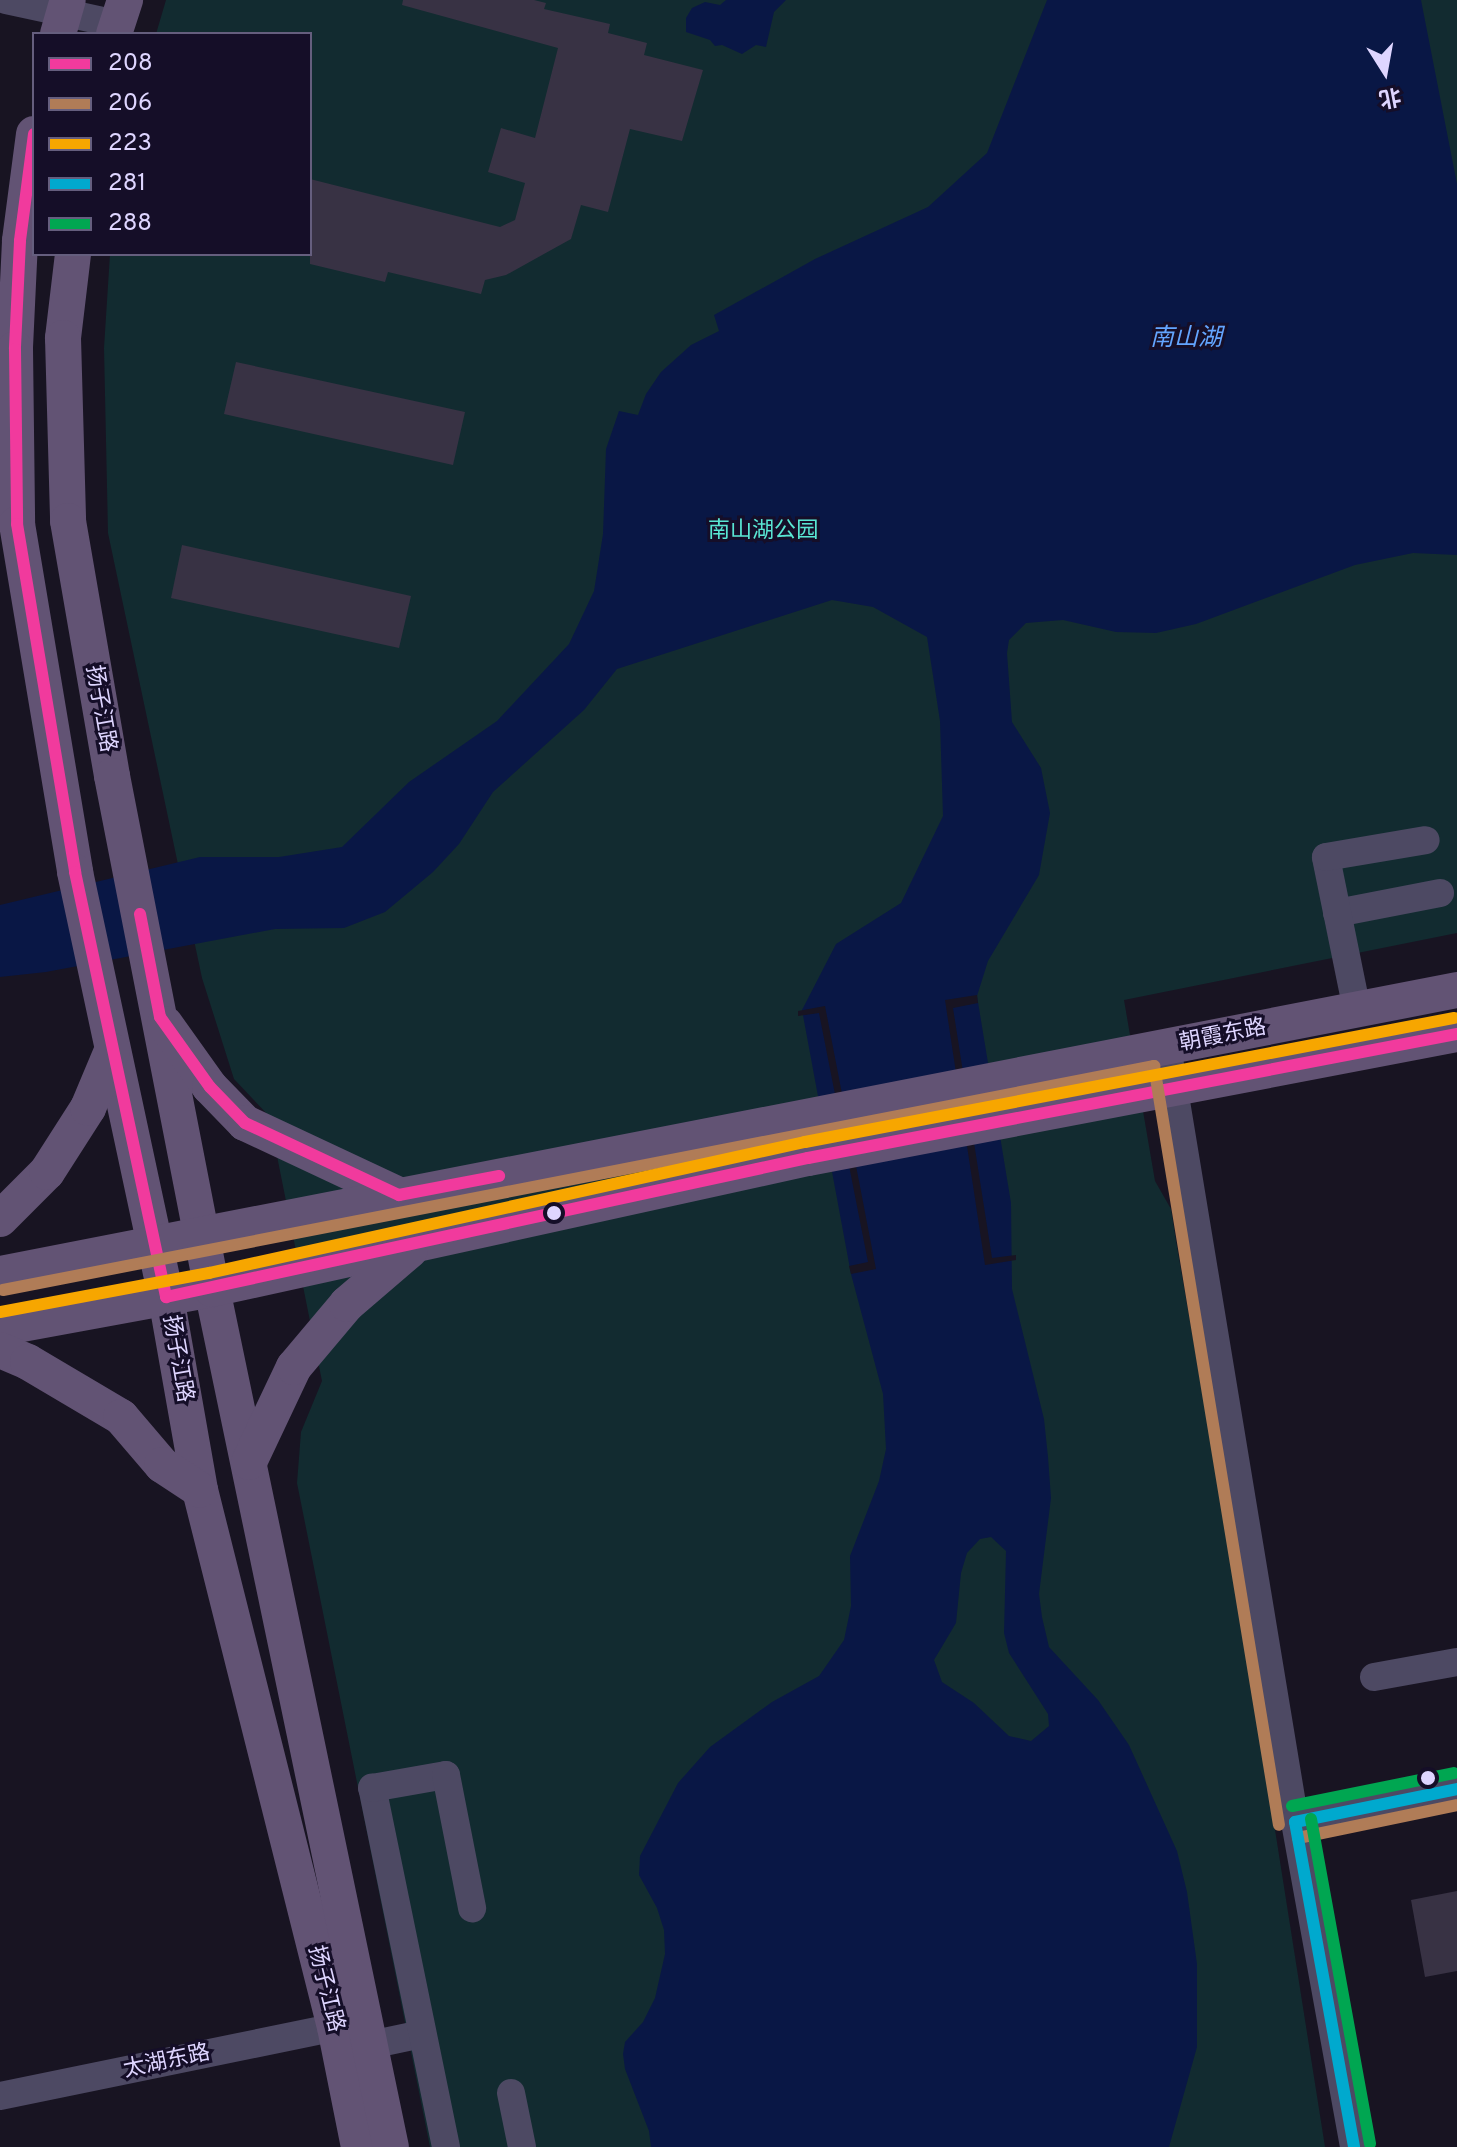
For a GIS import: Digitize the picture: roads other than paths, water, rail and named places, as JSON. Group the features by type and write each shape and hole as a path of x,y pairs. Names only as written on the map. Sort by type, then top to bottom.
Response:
{"main road":[{"name":"扬子江路","path":"32,149 20,241 15,349 17,524 75,872 166,1297 200,1490 335,2027 359,2147"},
{"name":"扬子江路","path":"73,256 63,338 68,521 212,1289 391,2147"},
{"name":"朝霞东路","path":"0,1274 153,1241 1457,990"},
{"path":"160,1017 210,1087 245,1123 399,1195"},
{"name":"朝霞东路","path":"0,1328 212,1289 808,1158 1457,1034"},
{"path":"0,1219 47,1172 88,1108 112,1051"},
{"path":"249,1462 294,1367 347,1304 390,1264 420,1243"},
{"path":"0,1350 28,1362 121,1417 162,1465 200,1490"}],"street":[{"path":"6,0 63,15 119,19"},
{"path":"1357,1010 1326,857 1426,840"},
{"path":"1337,913 1440,893"},
{"path":"1167,1047 1295,1822 1354,2147"},
{"path":"1374,1677 1457,1662"},
{"path":"446,2147 372,1788 446,1775 472,1908"},
{"path":"1295,1822 1457,1789"},
{"name":"太湖东路","path":"0,2096 335,2027"},
{"path":"370,2045 422,2034"},
{"path":"511,2093 522,2147"}],"water":[{"path":"726,0 786,0 774,12 766,47 756,45 742,54 722,45 715,46 710,40 686,32 686,18 692,8 705,2 720,5"},
{"name":"南山湖","path":"1047,0 1421,0 1457,184 1457,555 1413,553 1355,565 1196,624 1156,633 1116,632 1063,620 1026,623 1009,640 1007,653 1012,722 1041,768 1050,813 1039,875 988,961 977,996 1011,1203 1012,1289 1044,1419 1048,1457 1051,1498 1039,1594 1049,1647 1098,1700 1129,1745 1177,1851 1187,1892 1197,1964 1197,2047 1169,2147 651,2147 649,2131 625,2069 623,2054 625,2042 643,2022 655,1998 665,1954 664,1930 657,1908 639,1875 640,1856 678,1783 710,1747 772,1702 819,1676 844,1640 851,1606 850,1556 879,1481 886,1449 883,1394 851,1274 802,1010 836,944 901,903 943,816 940,721 927,637 873,607 832,600 617,669 584,710 493,792 459,844 433,872 385,912 344,928 275,929 46,972 0,977 0,905 200,857 279,857 342,847 409,782 497,721 569,644 594,591 603,534 606,449 619,411 638,415 646,394 661,372 691,345 719,331 714,315 815,259 928,207 987,153","holes":["991,1537 1006,1551 1004,1633 1009,1653 1048,1714 1049,1726 1031,1741 1009,1736 974,1703 942,1682 934,1660 956,1623 961,1573 967,1553 980,1539"]}],"park label":[{"name":"南山湖公园","path":"763,532"}]}
